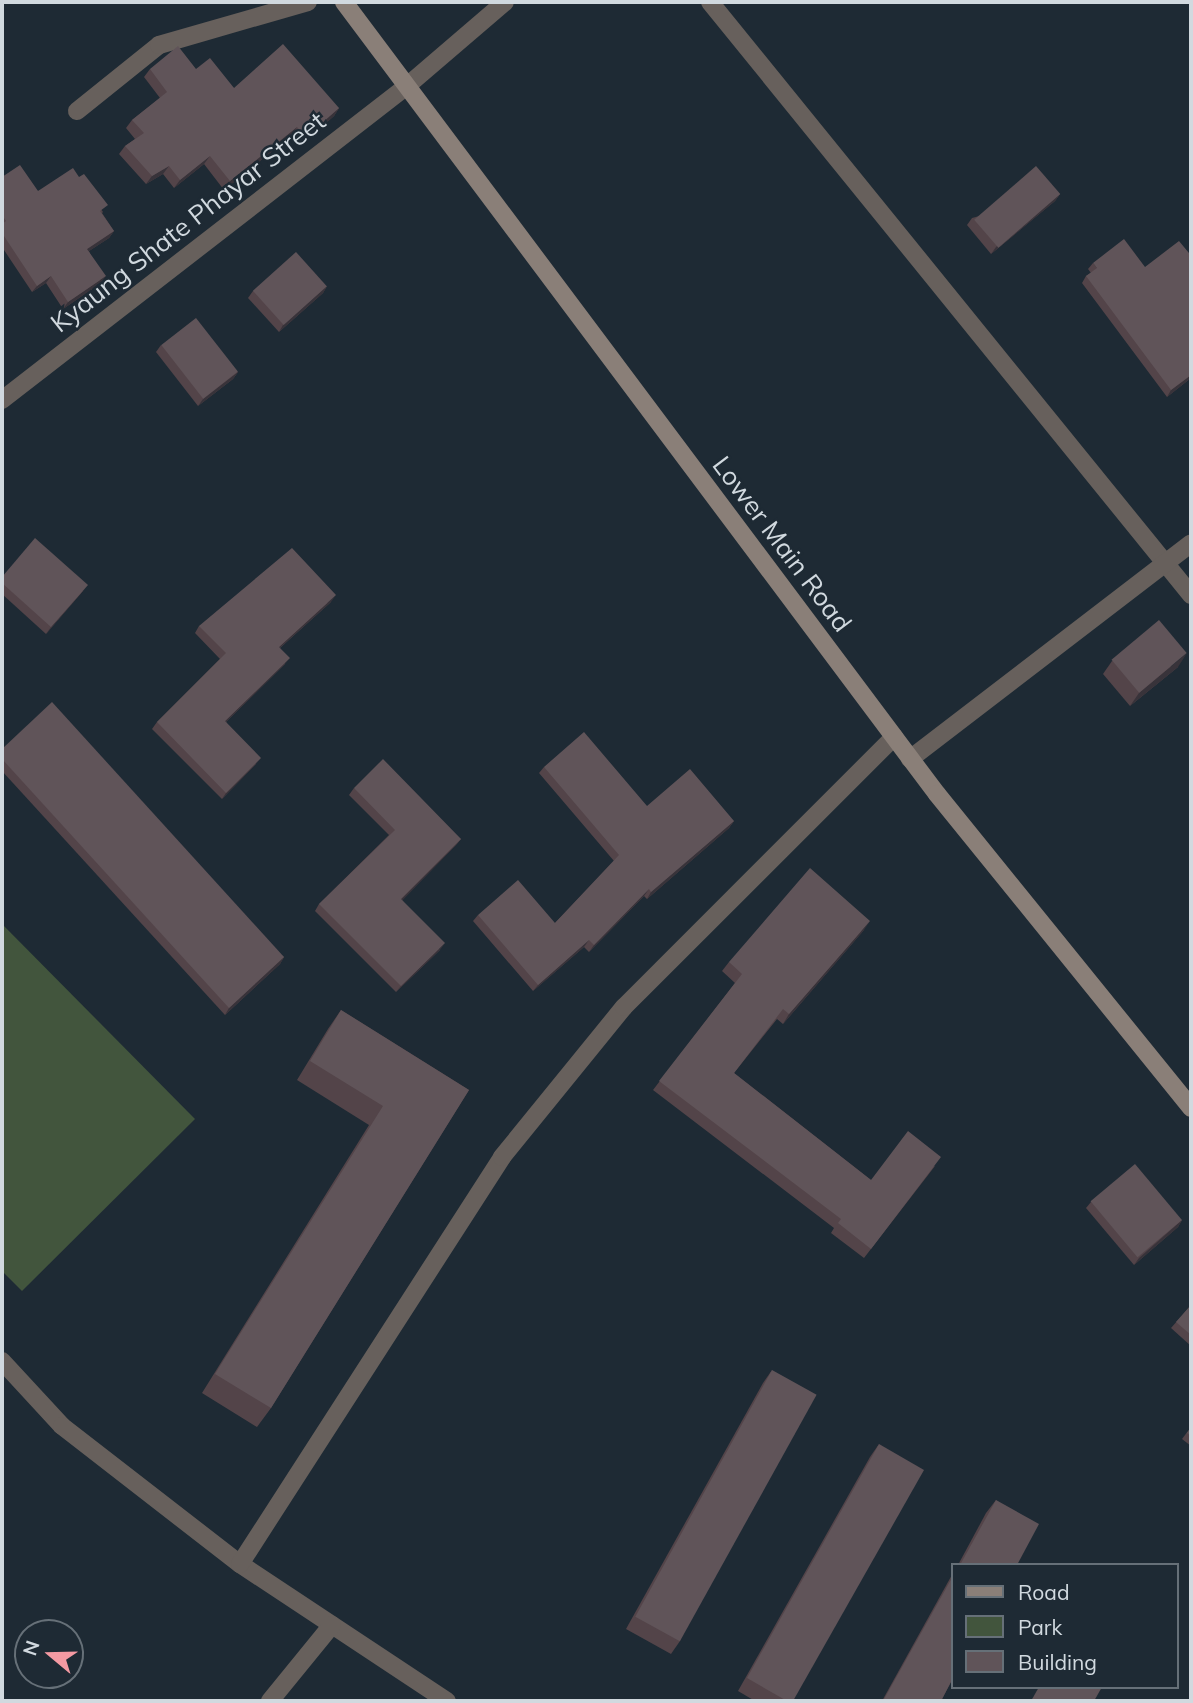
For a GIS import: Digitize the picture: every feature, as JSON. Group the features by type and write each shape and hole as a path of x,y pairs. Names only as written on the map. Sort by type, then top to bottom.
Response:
{"main road":[{"name":"Lower Main Road","path":"344,2 894,737 1191,1108"}],"lane":[{"path":"77,111 159,46 307,2"},
{"name":"Kyaung Shate Phayar Street","path":"2,400 407,86 505,2"},
{"path":"710,2 1191,595"},
{"path":"911,759 1191,543"},
{"path":"240,1564 502,1157 624,1007 894,737"},
{"path":"2,1362 62,1426 240,1564 447,1701"},
{"path":"270,1701 332,1625"}],"green space":[{"path":"2,924 195,1119 22,1291 2,1271"}],"building":[{"path":"283,44 339,108 306,137 297,127 230,181 210,156 180,180 169,166 152,176 125,146 144,133 132,120 167,92 150,69 178,46 196,69 210,58 234,88"},
{"path":"20,165 38,191 73,168 79,177 84,174 108,205 100,211 114,231 87,249 106,276 68,302 51,276 37,286 2,233 2,224 6,221 2,215 2,177"},
{"path":"1036,166 1060,194 998,248 974,220"},
{"path":"1124,239 1145,267 1179,241 1189,253 1191,251 1191,375 1171,390 1086,276 1097,268 1093,263"},
{"path":"296,252 327,286 284,325 253,291"},
{"path":"196,318 238,372 203,399 161,345"},
{"path":"35,538 88,585 51,627 2,583 2,577"},
{"path":"292,548 336,595 279,647 290,658 225,721 261,758 226,793 157,722 226,653 199,626"},
{"path":"1159,620 1187,653 1139,693 1112,660"},
{"path":"52,702 284,957 229,1008 2,759 2,749"},
{"path":"584,732 647,806 690,769 734,821 651,892 649,889 594,945 589,940 538,985 478,915 518,880 555,923 619,855 544,767"},
{"path":"383,759 461,839 401,899 445,943 401,986 319,904 395,830 354,788"},
{"path":"810,868 870,921 789,1014 783,1009 734,1073 871,1180 908,1131 941,1157 871,1249 838,1223 841,1219 659,1081 742,974 729,962"},
{"path":"341,1010 469,1090 271,1408 215,1374 383,1106 310,1061"},
{"path":"1135,1164 1182,1220 1137,1257 1091,1201"},
{"path":"1191,1305 1191,1335 1176,1322"},
{"path":"772,1370 817,1395 680,1641 635,1617"},
{"path":"879,1444 924,1470 793,1701 787,1701 747,1678"},
{"path":"996,1500 1039,1524 1018,1563 961,1563"},
{"path":"951,1580 951,1682 941,1701 883,1701"},
{"path":"1038,1689 1101,1689 1094,1701 1031,1701"}]}
